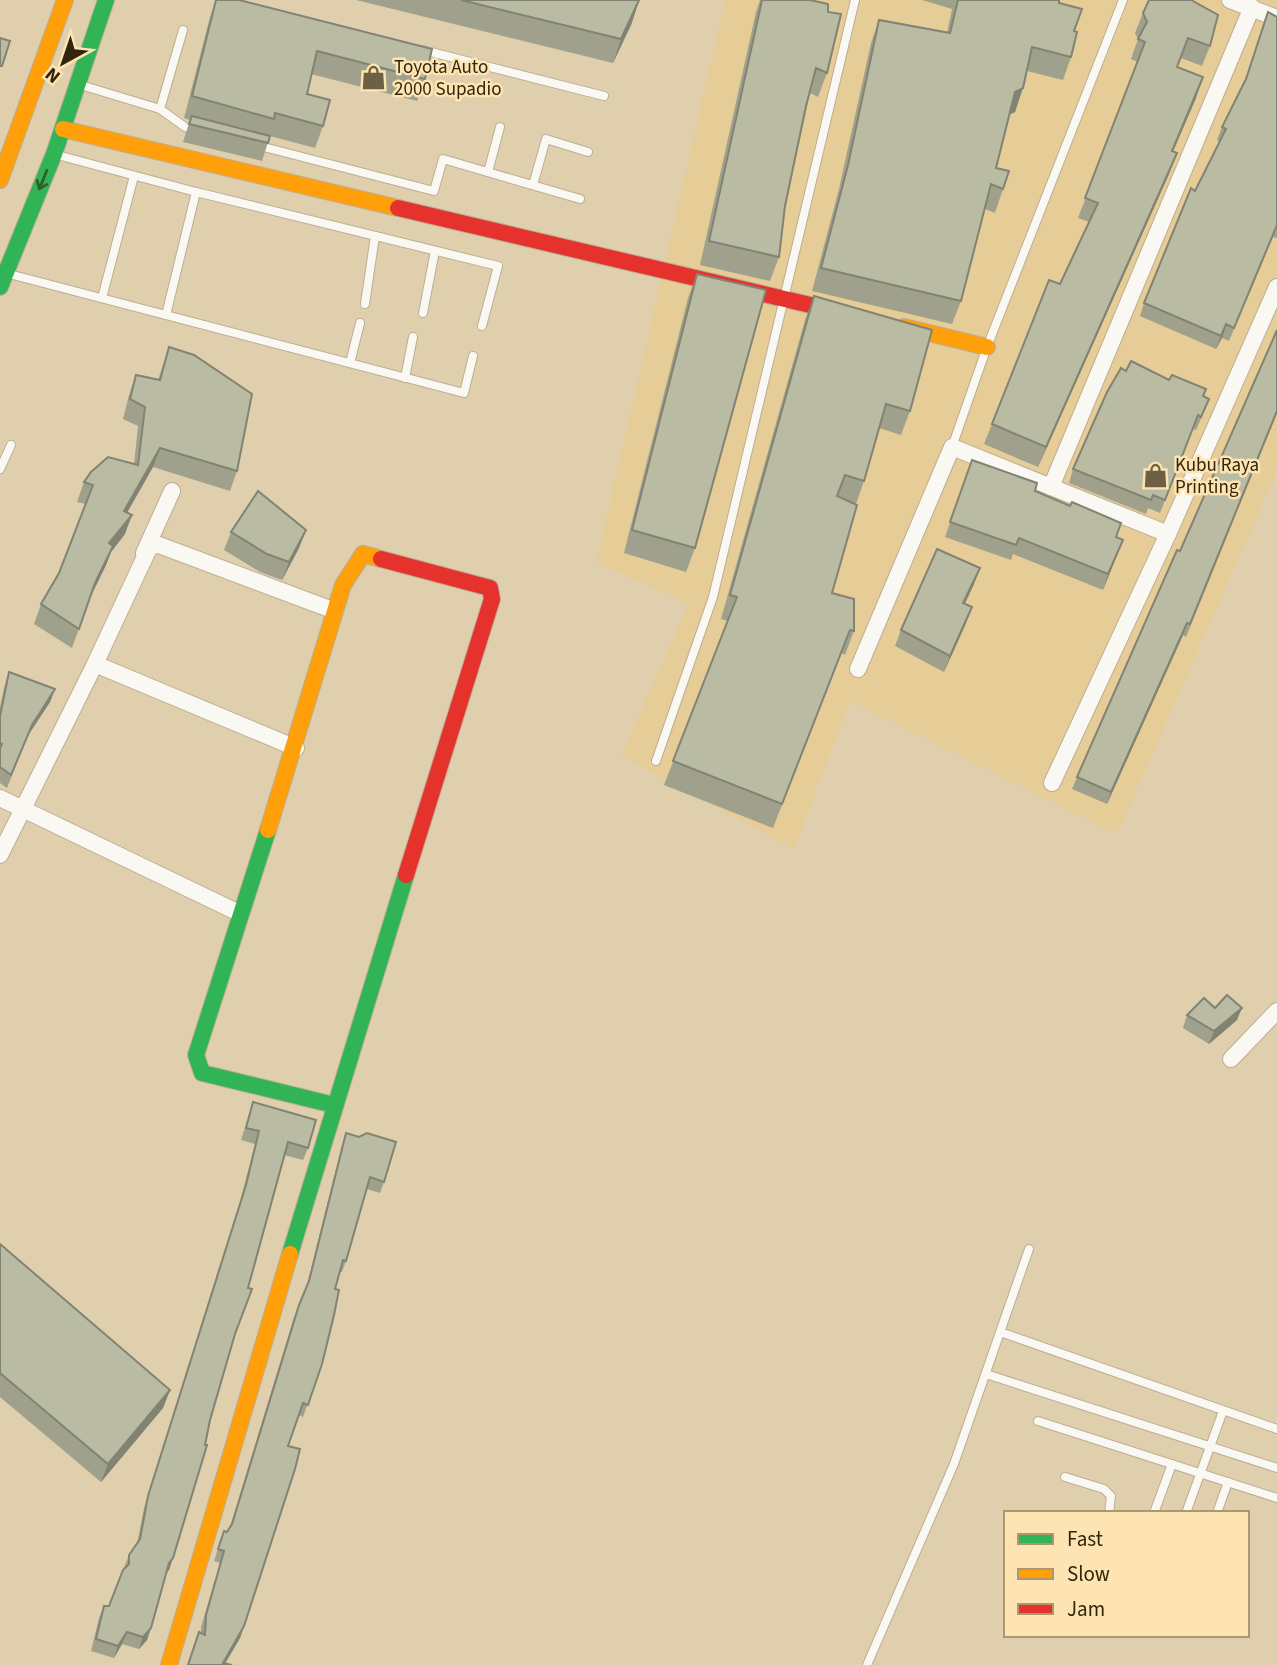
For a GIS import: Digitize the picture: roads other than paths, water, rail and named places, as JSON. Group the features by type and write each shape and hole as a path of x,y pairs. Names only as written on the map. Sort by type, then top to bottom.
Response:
{"main road":[{"path":"0,180 65,0"},
{"path":"3,280 54,154 106,0"},
{"path":"63,129 851,314"},
{"path":"892,324 987,347"},
{"path":"169,1665 334,1105 493,592 490,588 363,554 352,564 335,611 296,748 239,913 196,1055 197,1065 202,1073 334,1105"}],"street":[{"path":"1230,0 1277,18"},
{"path":"1051,487 1252,7"},
{"path":"1052,783 1168,534 1277,287"},
{"path":"858,669 952,447 1168,534"},
{"path":"0,855 95,664 172,491"},
{"path":"143,555 150,546 159,545 335,611"},
{"path":"95,664 296,748"},
{"path":"0,799 239,913"},
{"path":"1231,1059 1277,1011"}],"lane":[{"path":"656,761 713,597 855,0"},
{"path":"952,447 987,347 1123,0"},
{"path":"160,109 183,30"},
{"path":"407,46 604,96"},
{"path":"78,85 160,109 185,127 211,134"},
{"path":"488,172 500,127"},
{"path":"533,185 546,139 588,152"},
{"path":"251,144 434,191 443,159 580,199"},
{"path":"54,154 498,267 482,326"},
{"path":"102,298 134,176"},
{"path":"166,315 196,192"},
{"path":"365,304 375,236"},
{"path":"423,313 435,251"},
{"path":"3,280 102,298 464,393 473,356"},
{"path":"350,363 360,323"},
{"path":"405,378 413,337"},
{"path":"0,470 11,445"},
{"path":"867,1665 954,1464 1029,1249"},
{"path":"1000,1332 1277,1429"},
{"path":"986,1374 1277,1468"},
{"path":"1187,1511 1223,1410"},
{"path":"1038,1421 1277,1499"},
{"path":"1155,1511 1172,1464"},
{"path":"1065,1477 1104,1489 1111,1496 1110,1511"},
{"path":"1218,1511 1228,1482"}],"place":[{"name":"Toyota Auto 2000 Supadio","path":"374,78"},
{"name":"Kubu Raya Printing","path":"1155,476"}]}
